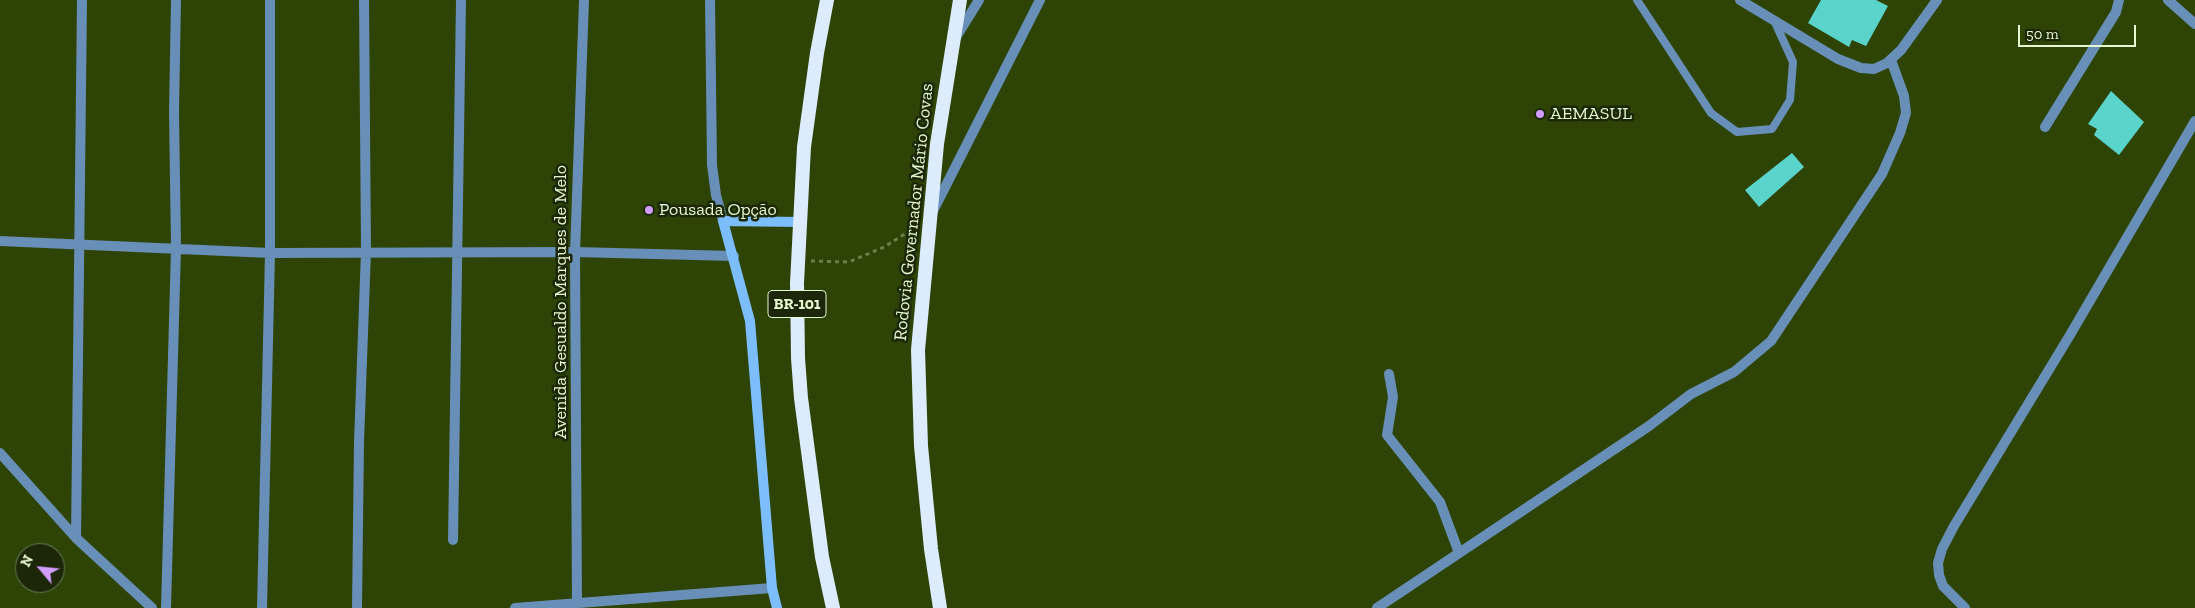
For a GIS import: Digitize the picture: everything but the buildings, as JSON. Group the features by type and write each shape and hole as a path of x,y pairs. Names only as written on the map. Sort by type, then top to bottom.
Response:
{"highway":[{"name":"BR-101","path":"827,0 816,53 804,147 798,261 798,358 801,398 822,557 833,608"},
{"name":"Rodovia Governador Mário Covas","path":"940,608 931,549 921,446 918,350 937,144 960,0"}],"main road":[{"path":"777,608 772,588 750,321 724,221 800,222"}],"street":[{"path":"76,538 82,0"},
{"path":"166,608 176,248 174,112 176,0"},
{"path":"262,608 270,254 270,0"},
{"path":"357,608 359,442 366,251 364,0"},
{"path":"453,540 461,0"},
{"name":"Avenida Gesualdo Marques de Melo","path":"577,604 575,252 584,0"},
{"path":"710,0 712,165 716,196 724,221"},
{"path":"952,42 979,0"},
{"path":"929,219 1040,0"},
{"path":"1740,0 1838,59 1861,68 1874,69 1891,60 1907,43 1938,0"},
{"path":"2045,127 2116,12 2119,0"},
{"path":"2168,0 2195,24"},
{"path":"1377,608 1649,426 1691,394 1734,372 1771,341 1882,174 1900,134 1906,113 1904,96 1891,60"},
{"path":"1965,608 1943,586 1939,575 1938,563 1942,549 2195,121"},
{"path":"0,242 176,248 270,254 366,251 575,252 734,256"},
{"path":"1390,374 1393,397 1387,434 1440,502 1458,553"},
{"path":"0,453 76,538 152,608"},
{"path":"515,608 772,588"}],"lane":[{"path":"1636,0 1711,113 1736,132 1772,129 1790,100 1792,62 1774,20"}],"path":[{"path":"798,261 849,262 884,247 929,219"}],"place":[{"name":"AEMASUL","path":"1540,114"},
{"name":"Pousada Opção","path":"649,210"}]}
